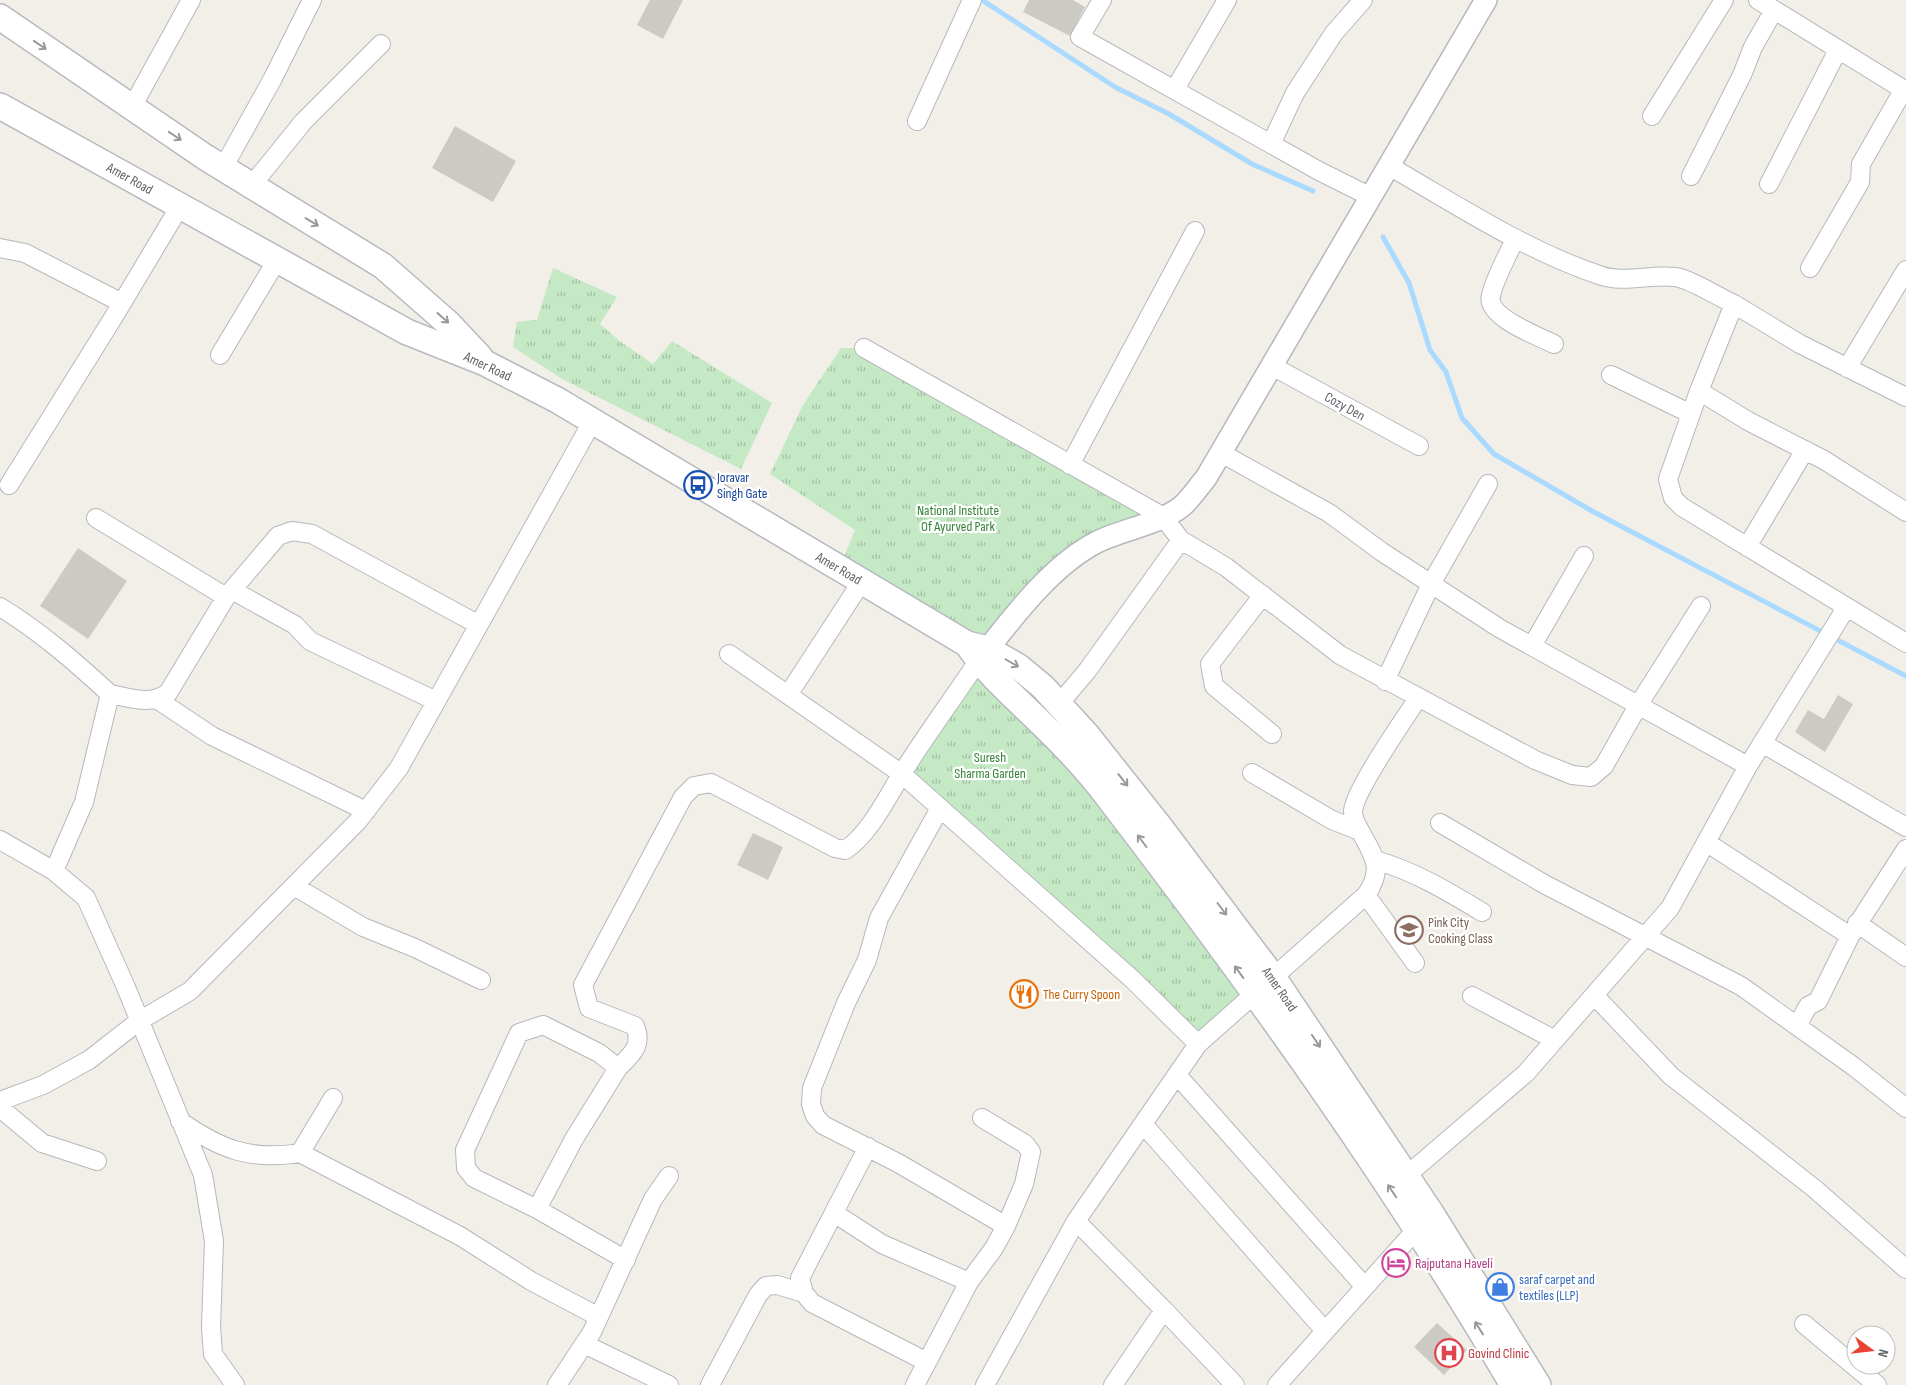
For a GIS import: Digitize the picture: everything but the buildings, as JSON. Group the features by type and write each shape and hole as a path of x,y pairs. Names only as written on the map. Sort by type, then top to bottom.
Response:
{"main road":[{"path":"0,17 223,168 383,266 449,324 485,363"},
{"name":"Amer Road","path":"0,106 407,332 485,363 557,400 978,651 1019,667 1043,687 1087,735 1154,819 1273,977 1406,1176 1425,1221 1513,1385"},
{"name":"Amer Road","path":"978,651 1109,797 1425,1221 1538,1385"}],"street":[{"path":"132,107 191,0"},
{"path":"223,168 272,80 312,0"},
{"path":"918,121 972,0"},
{"path":"1175,89 1227,0"},
{"path":"1270,144 1295,93 1314,63 1334,33 1363,0"},
{"path":"537,1209 574,1139 618,1068 637,1046 639,1037 635,1026 589,1008 583,985 683,796 694,786 711,783 835,848 845,850 853,845 902,774 978,651 1064,564 1097,542 1140,527 1181,507 1206,478 1486,0"},
{"path":"1652,116 1724,0"},
{"path":"1758,0 1905,90 1861,164 1860,182 1810,268"},
{"path":"1095,2 1080,37 1175,89 1368,202"},
{"path":"1691,176 1742,75 1753,47 1774,10"},
{"path":"252,186 303,122 381,44"},
{"path":"1769,184 1838,50"},
{"path":"1389,166 1515,238 1601,276 1628,280 1677,278 1734,304 1800,344 1906,397"},
{"path":"9,485 180,206"},
{"path":"1070,464 1195,232"},
{"path":"1515,238 1490,296 1493,307 1498,314 1554,344"},
{"path":"1,249 25,254 122,303"},
{"path":"220,355 277,260"},
{"path":"1848,368 1906,270"},
{"path":"1734,304 1699,391 1668,479 1672,498 1682,507 1906,643"},
{"path":"864,348 1162,516 1181,540 1226,567 1340,655 1385,681 1535,760 1572,776 1591,777 1604,766 1639,704 1701,606"},
{"name":"Cozy Den","path":"1272,366 1419,446"},
{"path":"1611,374 1691,414"},
{"path":"1699,391 1748,421 1805,450 1906,512"},
{"path":"0,1101 43,1085 89,1060 139,1021 190,991 366,811 399,768 592,422"},
{"path":"1748,547 1805,450"},
{"path":"1221,453 1329,513 1382,552 1532,646 1748,766"},
{"path":"1385,681 1431,584 1488,484"},
{"path":"96,518 229,594 295,625 310,642 436,701"},
{"path":"0,607 47,638 110,694 143,701 158,700 168,693 229,594 278,536 292,531 312,534 478,625"},
{"path":"1059,704 1093,664 1181,540"},
{"path":"1532,646 1584,556"},
{"path":"788,695 862,581"},
{"path":"1263,595 1210,664 1210,673 1214,686 1272,734"},
{"path":"1406,1176 1526,1073 1670,908 1748,766 1846,608"},
{"path":"730,654 902,774 1132,979 1198,1044"},
{"path":"54,871 84,802 110,694"},
{"path":"985,1385 1076,1221 1198,1044 1366,895 1374,884 1378,872 1375,860 1360,831 1354,811 1359,792 1418,698"},
{"path":"158,700 212,736 366,811"},
{"path":"1762,743 1906,827"},
{"path":"1252,772 1332,820 1360,831"},
{"path":"940,808 878,918 867,960 846,1003 812,1088 811,1104 815,1116 823,1125 868,1147 1006,1226"},
{"path":"1440,823 1544,884 1741,986 1906,1108"},
{"path":"0,840 54,871 86,898 203,1175 214,1241 211,1327 213,1354 235,1385"},
{"path":"1706,842 1854,930 1906,957"},
{"path":"1797,1026 1808,1006 1818,1001 1854,930 1906,849"},
{"path":"1375,860 1399,866 1421,876 1482,912"},
{"path":"294,886 363,927 415,948 481,980"},
{"path":"1366,895 1415,963"},
{"path":"1594,995 1671,1076 1814,1189 1906,1269"},
{"path":"1472,996 1555,1040"},
{"path":"618,1068 599,1053 543,1025 519,1033 465,1150 466,1168 474,1178 537,1209 626,1260"},
{"path":"1176,1075 1365,1286"},
{"path":"300,1153 333,1098"},
{"path":"0,1108 42,1143 63,1152 97,1160"},
{"path":"915,1385 969,1282 994,1248 1006,1226 1024,1184 1031,1152 1025,1144 982,1118"},
{"path":"180,1121 206,1139 238,1153 275,1157 300,1153 460,1236 531,1281 599,1317"},
{"path":"1143,1124 1325,1331"},
{"path":"868,1147 800,1278 804,1293 812,1304 927,1362"},
{"path":"557,1385 599,1317 653,1199 669,1176"},
{"path":"834,1213 882,1244 969,1282"},
{"path":"1076,1221 1235,1385"},
{"path":"1277,1385 1425,1221"},
{"path":"710,1385 758,1295 766,1286 776,1285 804,1293"},
{"path":"1113,1385 1164,1310"},
{"path":"1804,1324 1877,1385"},
{"path":"584,1344 669,1385"}],"green space":[{"path":"553,268 617,297 600,324 621,342 653,364 672,341 772,403 741,469 562,379 513,347 517,322 537,320"},
{"name":"National Institute Of Ayurved Park","path":"841,348 858,348 1148,516 1003,613 979,643 842,562 855,530 770,474 803,405"},
{"name":"Suresh Sharma Garden","path":"976,674 1040,728 1248,994 1200,1036 908,773"}],"waterway":[{"path":"982,0 1115,87 1169,114 1252,164 1313,191"},
{"path":"1383,237 1409,283 1430,350 1446,372 1462,418 1494,454 1592,511 1906,676"}],"place":[{"name":"Joravar Singh Gate","path":"698,485"},
{"name":"Pink City Cooking Class","path":"1409,930"},
{"name":"The Curry Spoon","path":"1024,994"},
{"name":"Rajputana Haveli","path":"1396,1263"},
{"name":"saraf carpet and textiles (LLP)","path":"1500,1287"},
{"name":"Govind Clinic","path":"1449,1353"}]}
